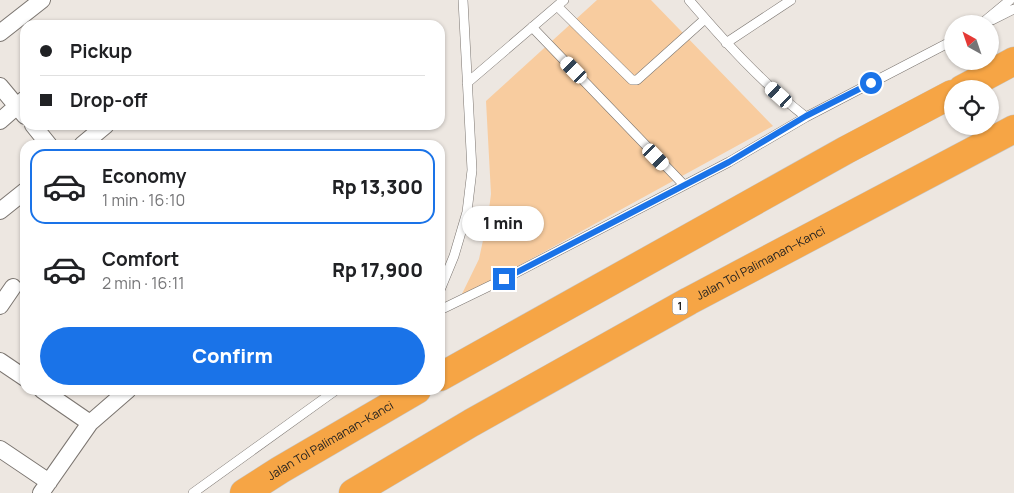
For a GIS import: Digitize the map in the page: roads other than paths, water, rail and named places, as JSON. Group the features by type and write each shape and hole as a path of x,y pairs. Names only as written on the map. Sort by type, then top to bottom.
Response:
{"highway":[{"path":"979,80 1014,61"},
{"path":"445,374 846,150 944,98"},
{"name":"Jalan Tol Palimanan–Kanci","path":"353,493 471,423 689,301 1014,129"},
{"name":"Jalan Tol Palimanan–Kanci","path":"244,493 408,395"}],"street":[{"path":"0,33 42,0"},
{"path":"0,86 20,105"},
{"path":"0,121 20,108"},
{"path":"37,130 45,140"},
{"path":"88,140 100,130"},
{"path":"0,212 20,195"},
{"path":"0,306 13,287"},
{"path":"0,361 20,375"},
{"path":"49,395 90,423"},
{"path":"0,449 45,488 90,423 122,395"}],"lane":[{"path":"445,278 454,256 467,212 472,170 463,0"},
{"path":"689,0 726,43 758,76 806,116"},
{"path":"726,43 791,0"},
{"path":"992,15 1010,0"},
{"path":"468,83 560,3 632,80 637,80 705,19"},
{"path":"999,17 1014,9"},
{"path":"532,27 684,185"},
{"path":"445,308 729,162 806,116 944,45"},
{"path":"193,493 329,395"}]}
